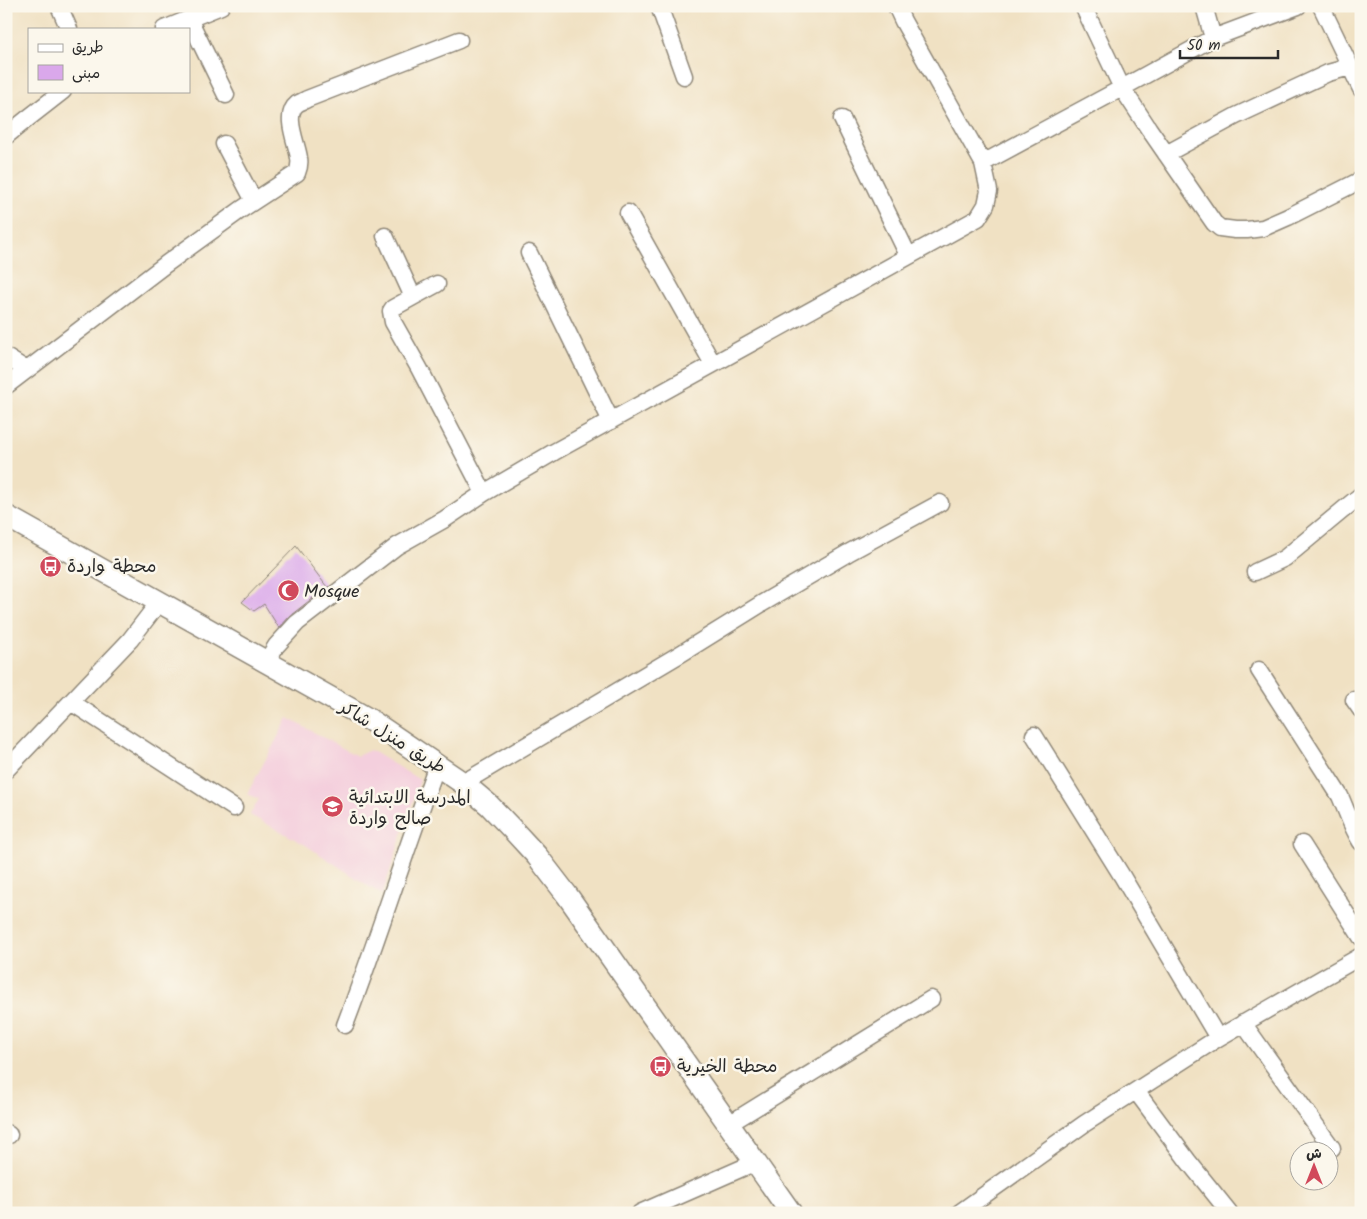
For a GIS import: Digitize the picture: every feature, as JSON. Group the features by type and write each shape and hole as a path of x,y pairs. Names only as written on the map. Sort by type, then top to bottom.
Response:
{"main road":[{"name":"طريق منزل شاكر","path":"6,516 370,720 463,783 489,805 537,856 567,895 791,1213"}],"street":[{"path":"59,6 69,28"},
{"path":"166,28 221,6"},
{"path":"659,6 684,76"},
{"path":"266,662 276,646 297,624 397,546 484,493 611,421 978,218 986,205 989,192 983,163 896,6"},
{"path":"1083,6 1122,88 1214,223 1220,228 1235,230 1263,228 1361,180"},
{"path":"1204,6 1213,38"},
{"path":"983,163 1213,38 1298,6"},
{"path":"1321,6 1361,89"},
{"path":"189,19 226,95"},
{"path":"6,386 166,264 254,201 297,173 299,158 290,121 291,112 296,105 459,40"},
{"path":"1166,154 1236,116 1328,73 1350,67"},
{"path":"6,136 62,92"},
{"path":"842,119 908,256"},
{"path":"224,144 254,201"},
{"path":"628,213 713,364"},
{"path":"385,236 413,297"},
{"path":"529,253 611,421"},
{"path":"437,284 394,308 391,312 393,322 484,493"},
{"path":"6,357 27,370"},
{"path":"1255,572 1284,558 1361,495"},
{"path":"463,783 761,604 848,553 940,503"},
{"path":"6,770 130,640 160,601"},
{"path":"1258,670 1340,796 1354,833 1361,842"},
{"path":"71,702 234,808"},
{"path":"1034,735 1122,876 1218,1038"},
{"path":"345,1025 437,765"},
{"path":"1302,844 1361,937"},
{"path":"959,1213 1084,1124 1218,1038 1361,956"},
{"path":"729,1124 931,999"},
{"path":"1243,1023 1328,1142"},
{"path":"1136,1091 1229,1212"},
{"path":"640,1213 756,1162"}],"shaded area":[{"name":"المدرسة الابتدائية صالح واردة","path":"288,718 357,756 370,750 420,780 382,895 304,844 250,815 259,799 247,794"}],"building":[{"path":"296,546 327,587 291,615 279,628 264,604 254,611 242,602"}],"place":[{"name":"محطة واردة","path":"51,566"},
{"name":"Mosque","path":"288,591"},
{"name":"المدرسة الابتدائية صالح واردة","path":"333,807"},
{"name":"محطة الخيرية","path":"661,1066"}]}
